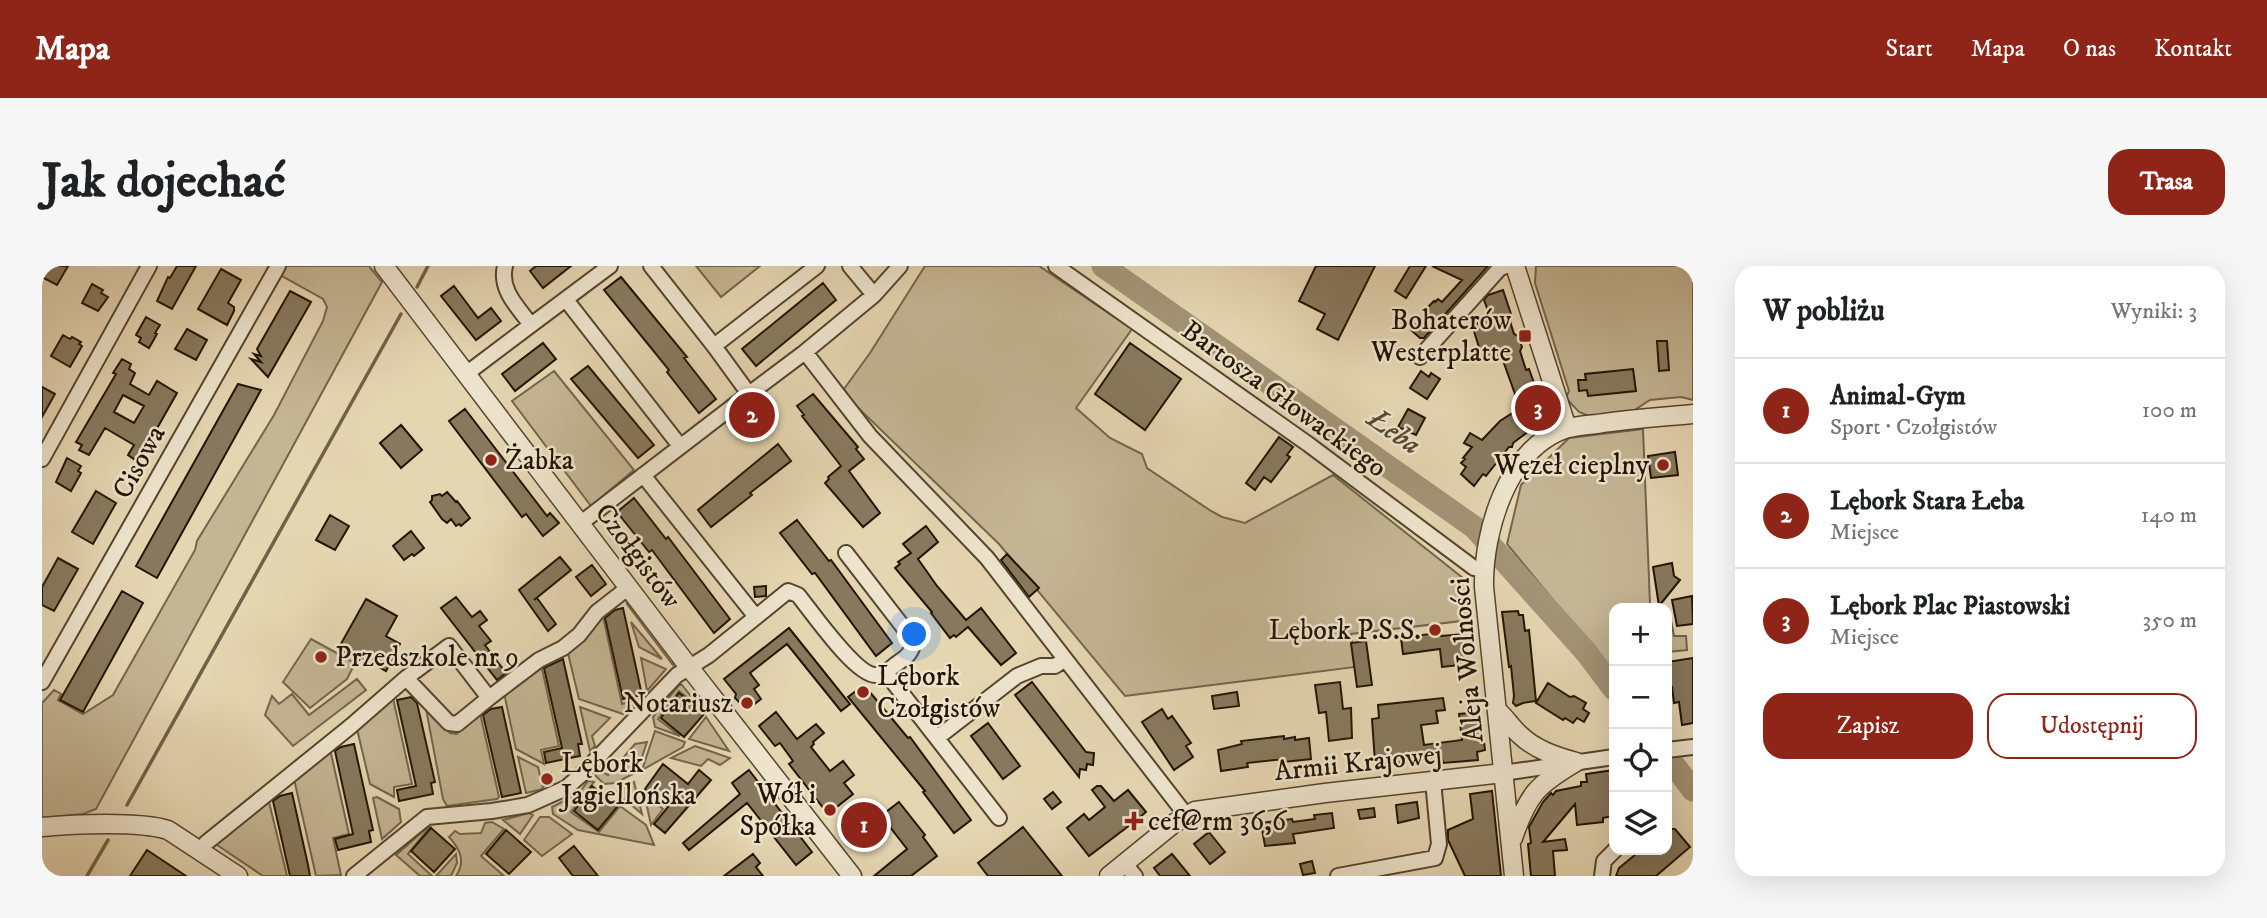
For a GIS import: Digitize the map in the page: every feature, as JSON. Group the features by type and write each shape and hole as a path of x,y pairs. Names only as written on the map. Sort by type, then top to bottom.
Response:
{"street":[{"path":"42,459 46,444 149,266"},
{"name":"Cisowa","path":"42,682 278,266"},
{"name":"Czołgistów","path":"384,266 852,876"},
{"path":"505,266 503,277 506,290 531,325"},
{"path":"466,374 610,266"},
{"path":"651,266 749,394"},
{"path":"714,346 817,266"},
{"path":"850,266 874,295"},
{"path":"581,523 805,352 874,295 900,266"},
{"name":"Bartosza Głowackiego","path":"1056,266 1308,444 1474,568 1484,564"},
{"path":"1420,357 1500,268 1506,266"},
{"path":"1515,266 1567,429"},
{"path":"567,300 680,446"},
{"path":"805,352 870,436 987,558 1186,815"},
{"name":"Aleja Wolności","path":"1514,876 1484,564 1506,485 1521,463 1540,444 1567,429 1693,414"},
{"path":"643,475 756,617"},
{"path":"354,876 427,817 492,811 528,804 566,788 677,675 709,655 788,592 798,595 860,669 876,675 886,673 912,652 914,641 846,553"},
{"path":"406,678 449,723 457,724 539,660 563,648 579,635 597,612 629,587"},
{"path":"201,851 206,843 406,678 449,646 489,698"},
{"path":"937,738 1017,676 1041,666 1055,666 1065,659"},
{"path":"886,673 999,818"},
{"path":"1497,710 1532,744 1550,754 1576,762"},
{"name":"Armii Krajowej","path":"1109,876 1129,870 1186,815 1210,808 1609,758"},
{"path":"1511,844 1525,805 1537,789 1576,762"},
{"path":"1339,876 1435,858 1439,844 1433,781"},
{"path":"42,827 156,827 167,830 238,876"},
{"path":"1602,876 1604,861 1610,855"}],"shaded area":[{"path":"283,266 369,266 382,282 96,809 83,814 42,818 42,703 54,690 61,694 58,700 83,714 113,695 195,550 197,541 274,415 323,321 327,307 323,299 282,276"},
{"path":"696,266 760,266 721,297"},
{"path":"925,266 1039,266 1132,329 1076,408 1110,438 1142,454 1147,468 1211,511 1245,523 1333,475 1468,582 1470,620 1351,634 1355,667 1125,696 999,544 850,400 844,389"},
{"path":"1536,266 1693,266 1693,400 1681,397 1650,400 1633,411 1589,416 1579,412 1566,398 1569,391 1535,283"},
{"path":"554,371 634,470 591,506 512,401"},
{"path":"1643,429 1650,603 1609,603 1609,668 1507,544 1521,485 1569,438"},
{"path":"626,599 629,599 674,660 673,665 627,604"},
{"path":"603,616 622,704 637,700 623,714 579,699 567,649"},
{"path":"631,622 662,659 639,647"},
{"path":"1672,626 1674,636 1686,636 1687,650 1672,652"},
{"path":"311,639 355,663 347,679 310,708 283,682"},
{"path":"641,658 666,669 647,691"},
{"path":"541,664 559,746 541,750 544,764 516,749 504,693"},
{"path":"357,679 366,690 293,746 265,715 272,696 279,704 292,694 309,715"},
{"path":"679,685 690,695 690,700 679,691 658,719 680,736 655,727 653,717"},
{"path":"393,698 412,784 394,787 394,797 370,784 357,729"},
{"path":"580,707 610,718 592,736 595,746 590,751"},
{"path":"426,709 450,733 457,734 469,720 480,713 499,797 497,799 447,806 443,799"},
{"path":"706,717 729,751 689,739"},
{"path":"655,731 685,742 683,747 642,770"},
{"path":"647,742 637,772 615,783 604,784 595,775 598,770 608,775 635,744"},
{"path":"695,746 730,758 720,765 708,759 701,766 671,758"},
{"path":"330,749 349,834 333,838 341,875 316,876 294,779"},
{"path":"518,757 538,767 543,789 526,793"},
{"path":"588,781 594,782 571,812 599,832 620,806 646,825 654,845 578,830 553,814 552,807 579,793"},
{"path":"634,782 642,814 616,792"},
{"path":"644,793 663,809 651,825"},
{"path":"377,797 399,809 401,822 382,839 373,798"},
{"path":"268,798 287,876 263,876 214,843"},
{"path":"529,813 533,815 520,834 503,820"},
{"path":"540,817 549,817 572,834 542,856 524,840"},
{"path":"492,822 504,829 481,856 504,876 456,876 461,860 449,837 455,831 460,834 481,833 485,823"},
{"path":"428,827 408,854 432,876 420,876 396,855"},
{"path":"456,854 457,863 451,876 436,876"}],"building":[{"path":"42,266 68,266 57,285 42,277"},
{"path":"177,266 196,266 172,309 157,301 168,277 170,278"},
{"path":"536,266 571,266 543,288 530,271"},
{"path":"1316,266 1375,266 1338,340 1317,329 1325,314 1299,301"},
{"path":"1410,266 1426,266 1406,298 1395,291"},
{"path":"1432,266 1488,266 1424,338 1420,338 1411,330 1434,301 1438,299 1442,302 1462,280"},
{"path":"221,269 241,280 228,303 234,307 234,311 227,325 198,309"},
{"path":"621,277 687,357 684,358 716,399 699,413 667,372 669,370 604,290"},
{"path":"823,283 836,300 756,366 742,349"},
{"path":"92,284 103,290 101,293 108,297 98,311 82,303"},
{"path":"454,286 478,318 491,308 501,321 476,340 441,296"},
{"path":"1503,290 1514,334 1518,336 1522,347 1520,351 1526,370 1529,369 1544,411 1523,416 1533,428 1513,443 1486,476 1483,474 1474,486 1461,474 1466,467 1461,463 1465,459 1463,458 1472,447 1464,443 1470,433 1482,440 1500,421 1520,408 1501,355 1483,360 1472,325 1491,319 1484,300 1488,295"},
{"path":"290,291 311,302 268,377 251,359 261,362 254,354 261,356 257,349"},
{"path":"146,317 160,325 149,348 139,342 141,338 136,335"},
{"path":"187,329 207,340 196,360 175,349"},
{"path":"63,335 81,342 79,344 82,346 70,367 51,356"},
{"path":"1657,341 1667,341 1669,370 1659,371"},
{"path":"543,343 556,359 515,391 502,374"},
{"path":"1130,343 1181,379 1145,430 1095,394"},
{"path":"122,359 131,364 129,369 135,373 130,384 149,395 157,381 177,393 138,462 128,455 134,445 105,428 89,455 79,450 82,445 76,442 116,374 113,373","holes":["123,395 144,406 134,423 114,412"]},
{"path":"588,366 654,445 638,458 571,379"},
{"path":"1633,369 1636,391 1588,396 1587,390 1579,391 1578,380 1586,380 1585,374"},
{"path":"1421,371 1429,377 1431,373 1440,379 1427,399 1410,388"},
{"path":"238,384 261,390 157,578 136,566"},
{"path":"42,387 55,394 42,417"},
{"path":"813,394 858,447 856,449 864,459 849,471 880,513 863,527 825,483 841,466 797,406"},
{"path":"753,407 760,416 752,423 745,414"},
{"path":"465,409 547,516 550,513 559,523 543,536 526,514 522,517 449,421"},
{"path":"1408,409 1425,418 1416,435 1398,427"},
{"path":"401,425 422,450 401,468 380,443"},
{"path":"1279,437 1293,447 1287,455 1290,457 1271,482 1264,477 1255,490 1246,483"},
{"path":"778,444 791,461 711,527 698,510"},
{"name":"Węzeł cieplny","path":"1675,452 1678,475 1651,478 1648,456"},
{"path":"67,458 81,466 78,471 81,473 71,491 56,482"},
{"path":"96,491 116,503 93,544 72,532"},
{"path":"447,492 470,518 461,526 456,526 451,519 447,523 430,502 432,496 442,496"},
{"path":"634,498 666,539 668,537 730,619 714,633 652,550 649,552 617,512"},
{"path":"330,515 349,526 335,550 316,540"},
{"path":"797,520 829,561 831,560 892,643 876,656 815,573 812,574 780,533"},
{"path":"926,526 938,542 918,559 966,620 981,608 1016,653 1001,665 968,627 956,637 954,635 950,638 895,568 900,564 898,562 911,553 903,544"},
{"path":"411,531 424,548 404,560 393,546"},
{"path":"1007,554 1039,588 1029,597 1001,560"},
{"path":"560,557 571,570 534,600 537,598 556,624 548,631 519,590"},
{"path":"58,558 78,569 54,611 42,605 42,587"},
{"path":"1672,563 1674,576 1680,580 1661,603 1659,603 1653,567"},
{"path":"592,565 606,584 591,596 576,577"},
{"path":"766,586 766,596 755,597 754,587"},
{"path":"122,591 143,603 83,712 60,700"},
{"path":"1692,596 1693,624 1677,626 1672,600"},
{"path":"456,597 472,617 480,611 487,620 479,626 491,641 485,645 506,673 497,680 441,608"},
{"path":"366,599 397,616 386,636 400,644 386,671 361,657 359,660 338,649"},
{"path":"623,608 642,695 623,699 605,618 615,610"},
{"path":"1518,611 1519,615 1523,615 1525,631 1529,630 1536,701 1516,706 1513,703 1511,666 1509,667 1502,612"},
{"path":"1440,625 1441,636 1464,634 1468,664 1442,667 1440,649 1403,654 1401,638 1430,634 1429,626"},
{"path":"789,628 850,704 841,711 787,644 750,673 759,685 754,689 761,699 747,710 735,698 736,694 724,679"},
{"path":"1366,641 1372,685 1357,687 1351,643"},
{"path":"1693,658 1693,723 1682,725 1679,702 1674,703 1672,661"},
{"path":"563,659 582,744 578,744 580,756 546,763 544,752 562,748 544,668"},
{"path":"1032,682 1086,752 1094,753 1093,765 1087,764 1086,770 1080,769 1079,777 1015,695"},
{"path":"1340,682 1343,709 1351,708 1352,738 1329,741 1326,712 1319,713 1315,685"},
{"path":"1548,683 1570,697 1574,696 1586,703 1583,709 1589,713 1584,722 1577,718 1573,723 1565,718 1563,720 1536,703"},
{"path":"864,685 908,738 910,737 971,820 954,833 923,792 925,791 848,697"},
{"path":"1237,692 1239,706 1214,709 1212,696"},
{"path":"679,693 705,713 684,737 661,718"},
{"path":"411,697 417,703 435,782 431,783 433,794 399,801 397,790 416,786 397,700"},
{"path":"1443,698 1445,710 1436,711 1438,723 1421,725 1424,745 1462,740 1459,714 1479,712 1485,750 1477,752 1478,760 1443,763 1442,758 1379,765 1375,762 1372,719 1379,718 1378,705"},
{"path":"502,707 521,793 502,797 483,715 491,709"},
{"path":"1162,709 1168,719 1172,716 1191,743 1186,746 1193,757 1174,770 1142,722"},
{"path":"776,712 797,739 816,724 824,733 811,747 830,771 843,761 854,775 844,783 853,794 828,814 789,764 793,761 780,743 775,746 759,726"},
{"path":"988,723 1020,766 1003,779 971,736"},
{"path":"1284,736 1284,739 1295,737 1295,740 1309,738 1311,759 1247,763 1248,767 1221,771 1218,750 1242,744 1241,741"},
{"path":"354,744 373,830 369,831 371,842 338,850 335,839 353,834 335,751"},
{"path":"663,764 688,784 699,770 711,780 665,833 654,824 668,807 645,789"},
{"path":"749,770 812,852 796,865 747,803 689,850 683,843 740,794 732,783"},
{"path":"1609,771 1609,817 1603,818 1603,822 1577,825 1575,804 1543,842 1565,839 1567,850 1553,851 1555,876 1531,876 1529,827 1551,793 1553,795 1556,791 1581,786 1581,782 1587,782 1586,774"},
{"name":"Lębork Jagiellońska","path":"551,773 553,783 544,786 541,775"},
{"path":"592,786 618,806 598,830 574,811"},
{"path":"1101,786 1114,801 1128,790 1146,812 1139,818 1139,822 1130,825 1089,856 1067,828 1084,814 1089,820 1105,807 1092,790"},
{"path":"1492,791 1501,876 1465,876 1448,840 1448,830 1473,819 1470,794"},
{"path":"1053,792 1061,802 1052,809 1044,799"},
{"path":"292,793 310,876 290,876 273,801"},
{"path":"899,802 925,835 923,837 937,856 911,876 874,876 907,849 886,822 856,847 842,828 873,803 882,815"},
{"path":"1417,802 1419,818 1398,823 1396,805"},
{"path":"1374,808 1375,817 1360,819 1358,810"},
{"path":"1332,813 1334,828 1293,834 1295,843 1265,846 1261,823 1315,819 1314,815"},
{"path":"1023,827 1062,876 988,876 978,863"},
{"path":"431,828 455,849 434,872 411,851"},
{"path":"1672,829 1675,829 1690,847 1656,876 1616,876 1619,868 1635,855 1672,855"},
{"path":"506,830 531,852 509,874 486,854"},
{"path":"1209,832 1225,852 1210,864 1194,844"},
{"path":"574,846 598,876 573,876 559,858"},
{"path":"147,850 186,876 130,876"},
{"path":"753,854 760,863 756,867 763,876 724,876"},
{"path":"1172,854 1190,876 1160,876 1154,868"},
{"path":"1312,861 1315,873 1303,875 1300,864"}],"waterway":[{"path":"417,287 428,266"},
{"name":"Łeba","path":"1103,266 1474,527 1586,652 1609,682"},
{"path":"127,805 401,314"},
{"name":"Łeba","path":"1672,763 1693,790"},
{"path":"87,876 108,840"}],"place":[{"name":"Bohaterów Westerplatte","path":"1525,336"},
{"name":"Lębork Plac Piastowski","path":"1538,408"},
{"name":"Lębork Stara Łeba","path":"752,415"},
{"name":"Żabka","path":"491,460"},
{"name":"Węzeł cieplny","path":"1663,465"},
{"name":"Lębork P.S.S.","path":"1435,630"},
{"name":"Przedszkole nr 9","path":"321,657"},
{"name":"Lębork Czołgistów","path":"863,692"},
{"name":"Notariusz","path":"747,703"},
{"name":"Lębork Jagiellońska","path":"547,779"},
{"name":"Wół i Spółka","path":"830,810"},
{"name":"cef@rm 36,6","path":"1134,821"},
{"name":"Animal-Gym","path":"864,825"}]}
